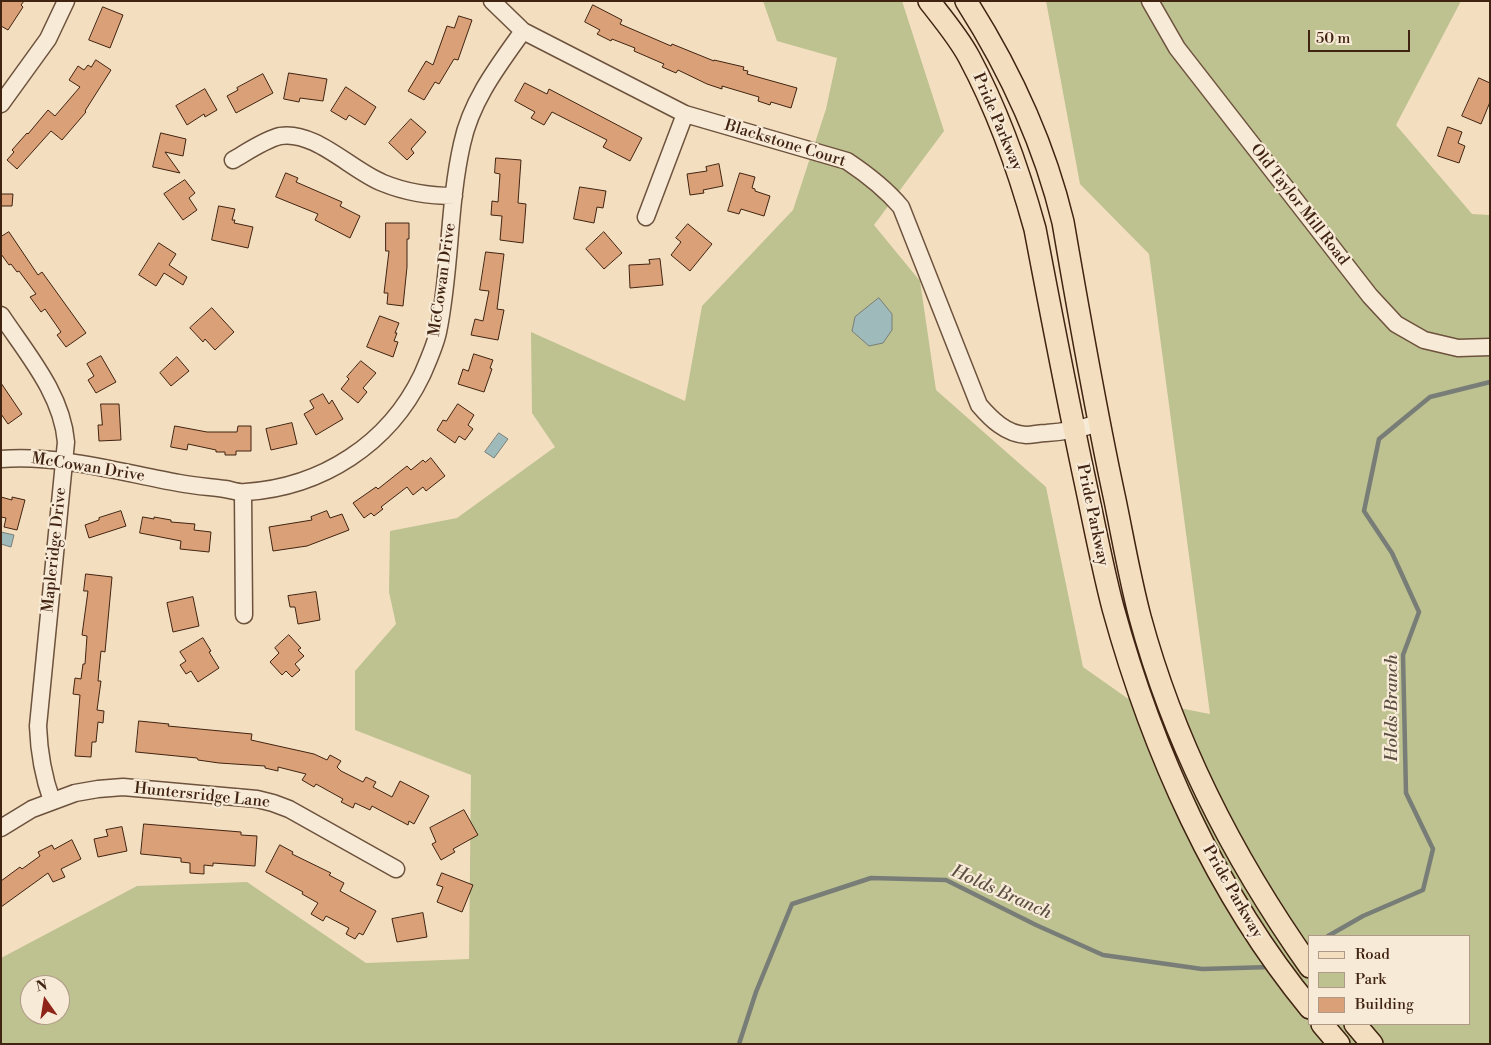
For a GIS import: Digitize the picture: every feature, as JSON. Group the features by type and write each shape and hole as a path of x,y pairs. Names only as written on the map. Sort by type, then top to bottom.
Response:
{"main road":[{"name":"Pride Parkway","path":"929,1 969,57 1007,141 1022,183 1034,229 1105,577 1131,667 1153,728 1190,818 1212,859 1257,936 1293,988 1308,1006"},
{"name":"Pride Parkway","path":"966,1 990,39 1031,123 1055,190 1098,423 1140,617 1159,676 1187,751 1208,798 1228,836 1284,930 1308,964"},
{"path":"1323,1025 1339,1044"}],"street":[{"path":"1,104 48,39 66,1"},
{"name":"Blackstone Court","path":"492,1 523,31 685,114 847,161 871,176 887,190 901,207 979,405 988,416 1006,430 1026,435 1074,430 1098,423"},
{"name":"Old Taylor Mill Road","path":"1150,1 1177,48 1365,290 1396,324 1424,340 1458,348 1490,347"},
{"name":"McCowan Drive","path":"1,459 32,458 64,461 200,487 227,489 244,493 304,480 345,462 368,446 388,427 405,406 428,361 438,333 462,143 474,110 488,81 523,31"},
{"path":"646,217 685,114"},
{"path":"232,160 276,138 290,136 304,138 381,183 405,191 438,196 454,196"},
{"name":"Mapleridge Drive","path":"1,314 55,400 65,430 66,442 38,726 43,776 52,801"},
{"path":"244,493 244,616"},
{"name":"Huntersridge Lane","path":"1,828 32,809 75,793 124,787 265,801 289,809 396,869"}],"green space":[{"path":"763,1 902,1 944,131 874,225 920,281 936,390 1046,487 1083,667 1127,698 1210,714 1149,254 1080,184 1046,1 1461,1 1396,125 1472,214 1490,215 1490,1044 1,1044 1,958 137,886 247,882 366,963 469,959 471,775 355,730 355,671 396,624 389,592 390,531 457,518 555,447 532,413 531,332 685,401 702,306 793,210 826,109 837,58 777,41"}],"water":[{"path":"879,298 892,314 892,330 883,343 869,346 852,331 855,317"},
{"path":"499,433 508,439 494,458 485,452"},
{"path":"1,532 14,535 11,547 1,544"}],"building":[{"path":"1,1 24,1 21,5 23,7 8,30 1,26"},
{"path":"593,5 622,20 620,24 671,46 672,44 714,61 744,67 743,70 748,71 747,74 797,88 791,108 771,102 770,105 758,101 759,97 722,86 722,89 707,84 678,70 676,73 662,67 664,64 634,51 635,48 612,39 611,41 597,34 600,30 585,22"},
{"path":"103,7 123,15 110,48 89,40"},
{"path":"459,16 472,20 458,60 454,59 439,84 435,82 424,100 408,91 426,61 433,65 447,26 454,28"},
{"path":"96,60 111,70 86,112 62,140 51,131 17,169 7,160 14,152 12,150 48,110 55,116 80,87 69,80 78,66 84,70 88,65 91,67"},
{"path":"289,73 327,79 323,101 300,98 299,102 284,99"},
{"path":"263,74 273,93 236,113 227,96 238,90 237,88"},
{"path":"1479,78 1490,83 1490,102 1481,124 1462,116"},
{"path":"525,83 547,94 549,89 642,138 630,161 603,147 607,140 552,112 544,125 531,118 535,112 515,101"},
{"path":"346,87 376,107 365,125 349,115 346,120 331,111"},
{"path":"205,89 217,110 205,117 204,114 187,125 176,106"},
{"path":"411,119 426,132 411,149 414,153 407,160 389,143"},
{"path":"1448,127 1462,132 1458,143 1465,146 1459,163 1438,156"},
{"path":"161,133 186,139 183,156 165,152 180,173 153,167"},
{"path":"496,158 521,160 518,203 526,204 523,243 500,240 502,216 491,215 492,201 498,202 500,174 495,173"},
{"path":"719,164 723,186 703,190 704,193 690,195 687,174 707,171 706,167"},
{"path":"286,173 298,178 296,182 342,202 340,206 360,216 350,238 315,220 318,214 276,197"},
{"path":"740,173 755,177 752,188 755,191 770,196 764,216 741,209 739,214 728,211"},
{"path":"185,180 195,193 189,198 197,210 183,220 164,194"},
{"path":"580,187 606,191 603,208 597,207 594,223 574,219"},
{"path":"1,194 13,194 12,206 1,206"},
{"path":"219,206 235,209 232,220 235,220 234,223 253,227 248,248 212,240"},
{"path":"386,223 409,223 403,306 387,304 388,293 384,293 389,251 386,251"},
{"path":"688,224 712,244 690,271 671,255 681,242 676,238"},
{"path":"9,232 38,275 42,272 86,333 66,347 57,335 61,332 45,309 41,312 30,297 36,294 19,271 17,272 11,264 9,265 1,254 1,237"},
{"path":"604,232 622,253 604,269 586,249"},
{"path":"159,243 176,254 169,265 187,277 183,285 164,273 156,286 139,275"},
{"path":"486,252 504,254 497,309 504,310 498,340 471,335 475,319 483,321 489,291 480,290"},
{"path":"660,259 663,285 630,288 629,265 650,264 649,260"},
{"path":"212,308 234,332 215,350 205,339 203,342 190,328"},
{"path":"380,316 399,323 394,341 398,342 393,357 367,347"},
{"path":"474,354 493,360 484,392 458,384 463,369 468,371"},
{"path":"101,356 116,382 96,393 88,380 94,376 87,364"},
{"path":"177,357 189,371 171,386 160,373"},
{"path":"361,361 376,373 363,388 367,392 358,403 341,389 349,379 347,377"},
{"path":"1,383 22,414 8,424 1,414"},
{"path":"323,394 329,404 332,400 343,419 316,435 304,414 314,408 310,401"},
{"path":"101,404 119,404 121,440 99,441 98,425 102,425"},
{"path":"458,404 474,415 468,425 473,429 465,440 459,436 455,443 437,430 443,420 446,421"},
{"path":"292,423 297,444 271,450 266,429"},
{"path":"175,426 207,432 237,432 238,426 251,426 251,451 236,451 236,455 225,455 225,452 216,452 216,450 188,444 187,450 171,447"},
{"path":"431,458 445,476 426,491 423,487 413,495 407,487 381,507 383,509 374,516 371,513 364,518 353,503 376,487 378,489 407,466 411,470 423,460 425,462"},
{"path":"1,497 12,500 12,497 25,500 17,530 4,527 6,518 1,517"},
{"path":"121,511 126,526 89,538 85,525"},
{"path":"327,511 330,518 342,514 349,530 307,546 273,551 269,527 312,520 311,517"},
{"path":"143,517 195,524 194,530 211,532 209,552 180,549 181,541 140,533"},
{"path":"86,574 112,577 105,652 101,651 98,681 101,681 97,710 104,711 103,723 98,722 96,742 92,742 91,757 75,756 80,695 73,694 75,678 81,679 83,664 85,664 87,636 82,635 88,591 84,591"},
{"path":"316,592 320,620 298,624 295,607 290,607 288,596"},
{"path":"193,597 199,626 173,632 167,603"},
{"path":"289,635 301,648 298,650 304,656 295,664 300,670 292,677 286,671 282,675 270,662 279,653 275,648"},
{"path":"203,638 219,668 198,682 191,671 186,674 180,665 186,661 180,652"},
{"path":"139,721 169,724 168,726 252,734 251,740 314,754 327,760 330,755 341,761 337,767 341,771 363,782 366,777 376,782 373,787 392,797 400,781 429,796 414,824 409,821 408,825 372,806 370,810 355,803 353,808 341,802 343,799 316,784 314,787 302,780 306,774 278,767 278,771 265,768 265,766 219,763 198,760 197,758 136,752"},
{"path":"464,810 478,835 453,849 455,852 441,860 432,844 436,842 430,828"},
{"path":"144,824 241,832 241,835 257,836 255,866 213,863 213,866 204,865 204,874 190,873 190,863 181,862 181,858 141,854"},
{"path":"122,827 127,851 98,857 94,839 108,836 106,830"},
{"path":"72,840 81,859 61,869 65,877 53,882 48,873 1,907 1,881 20,867 22,869 40,856 38,852 52,845 54,849"},
{"path":"280,845 293,852 292,854 331,873 329,875 344,883 340,891 376,911 363,935 359,933 355,939 346,934 349,928 326,916 323,921 311,914 318,903 302,894 303,892 266,872"},
{"path":"442,873 473,885 462,912 437,902 443,887 437,885"},
{"path":"423,913 427,937 397,942 392,919"}],"waterway":[{"name":"Holds Branch","path":"1330,935 1363,916 1423,890 1433,849 1406,793 1403,655 1419,612 1392,553 1364,511 1379,439 1430,397 1490,382"},
{"name":"Holds Branch","path":"739,1044 756,992 792,904 871,878 946,880 1036,925 1103,955 1202,969 1271,967"}]}
